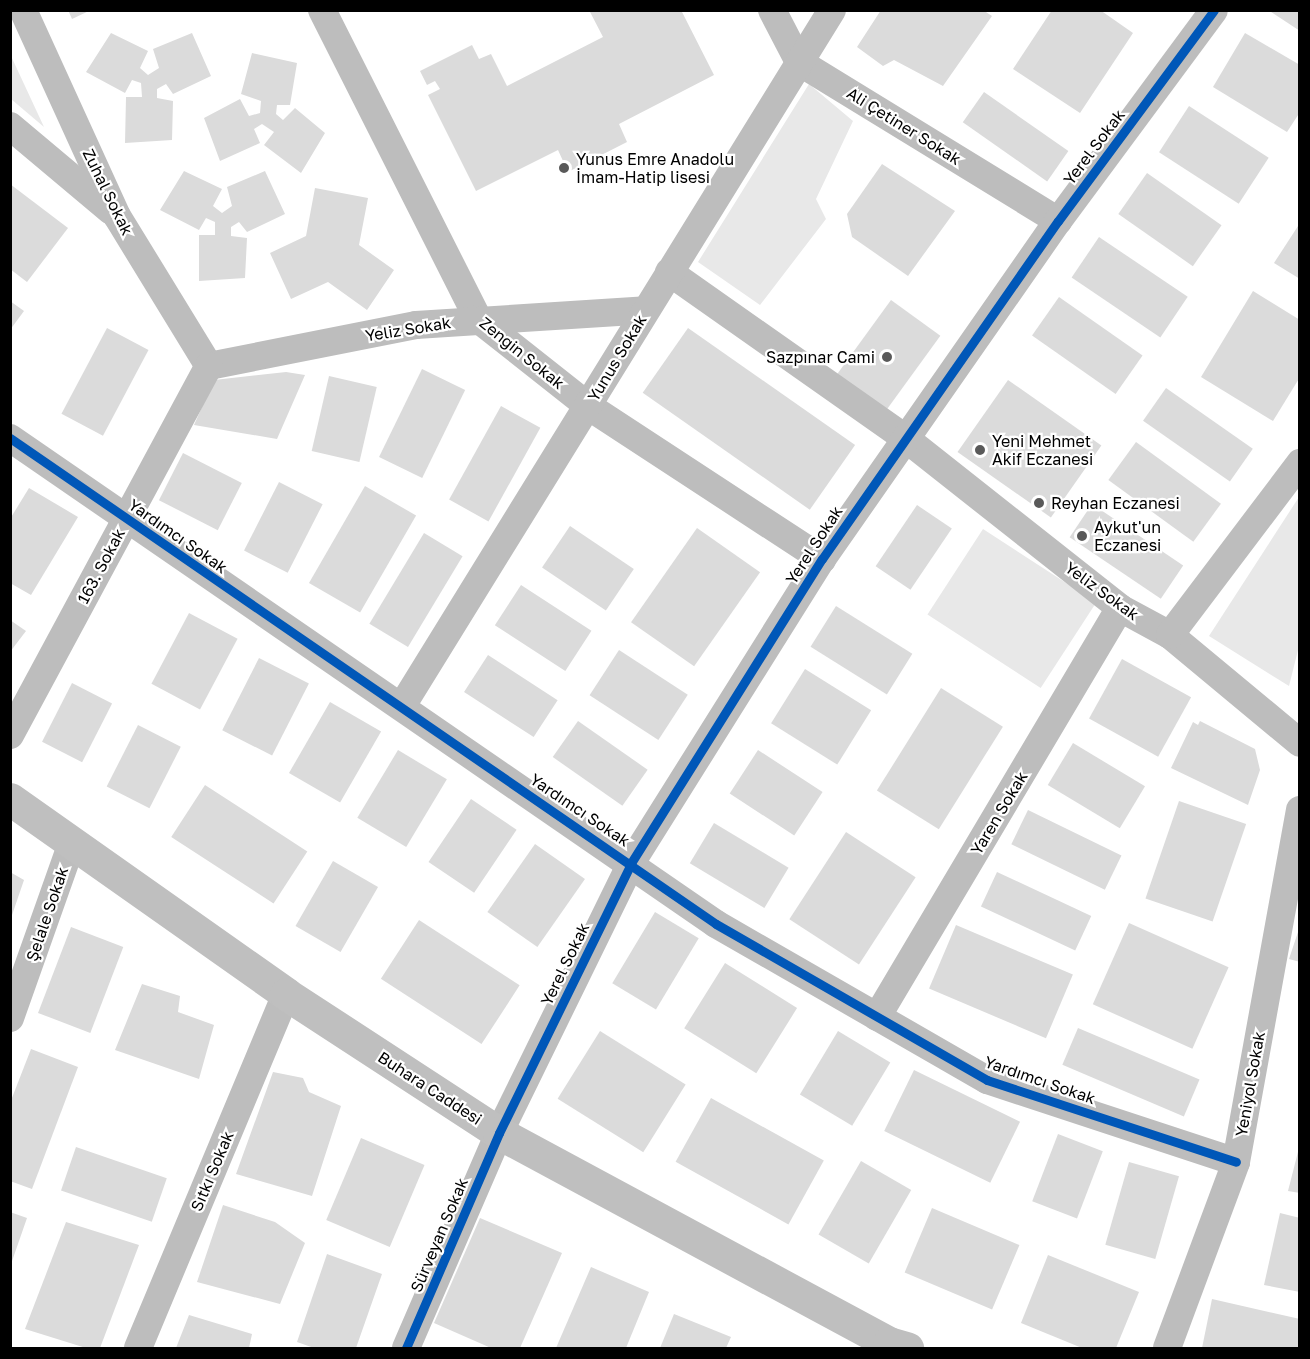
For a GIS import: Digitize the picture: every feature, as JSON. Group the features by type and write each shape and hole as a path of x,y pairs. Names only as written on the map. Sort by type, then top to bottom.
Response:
{"main road":[{"name":"Buhara Caddesi","path":"10,799 286,994 499,1133 894,1347"}],"street":[{"name":"Zuhal Sokak","path":"23,10 117,216 209,366"},
{"name":"Zengin Sokak","path":"322,10 478,319 588,406 822,559"},
{"path":"772,10 799,62"},
{"name":"Yunus Sokak","path":"402,706 832,10"},
{"name":"Yerel Sokak","path":"499,1133 631,863 822,559 1058,221 1214,10"},
{"name":"Ali Çetiner Sokak","path":"799,62 1058,221"},
{"path":"10,126 117,216"},
{"name":"Yeliz Sokak","path":"669,272 905,438 1120,608 1170,635 1299,743"},
{"name":"Yeliz Sokak","path":"209,366 416,325 478,319 646,310"},
{"name":"163. Sokak","path":"10,735 209,366"},
{"name":"Yardımcı Sokak","path":"10,438 631,863 716,924 987,1080 1236,1162"},
{"path":"1170,635 1299,463"},
{"name":"Yaren Sokak","path":"877,1017 1120,608"},
{"name":"Yeniyol Sokak","path":"1167,1348 1236,1162 1299,810"},
{"name":"Şelale Sokak","path":"10,1018 72,843"},
{"name":"Sıtkı Sokak","path":"138,1348 286,994"},
{"name":"Sürveyan Sokak","path":"406,1348 499,1133"}],"shaded area":[{"path":"11,56 44,127 11,99"},
{"path":"809,84 853,121 816,199 826,219 760,305 698,262"},
{"path":"1299,497 1300,642 1289,686 1209,636"},
{"path":"983,529 1096,603 1041,688 927,615"}],"building":[{"path":"68,10 91,10 72,19"},
{"path":"589,10 681,10 714,75 619,124 627,142 568,172 558,150 476,191 428,95 440,89 435,81 427,85 420,71 472,45 479,59 491,54 507,86 603,37"},
{"path":"881,10 983,10 992,16 943,86 894,60 883,66 857,47"},
{"path":"1052,10 1100,10 1133,33 1080,113 1013,69"},
{"path":"1268,10 1300,10 1300,31"},
{"path":"111,33 148,51 140,68 148,75 159,68 153,49 192,33 211,76 173,94 166,84 157,89 157,98 173,101 172,140 125,143 126,97 142,97 141,83 132,80 125,93 86,72"},
{"path":"1245,33 1300,65 1300,112 1287,132 1213,87"},
{"path":"252,53 297,63 290,105 277,105 276,114 283,120 295,108 325,133 301,173 264,145 274,132 262,124 254,129 260,143 220,161 204,118 240,99 249,116 260,113 261,101 241,94"},
{"path":"984,92 1068,151 1047,181 963,122"},
{"path":"1189,106 1269,158 1239,204 1159,152"},
{"path":"882,164 955,211 908,276 852,237 847,214"},
{"path":"184,171 222,189 213,206 222,213 232,206 227,187 265,171 285,214 247,232 239,222 231,227 231,236 247,238 245,278 199,281 199,235 215,235 215,222 206,218 199,230 160,210"},
{"path":"1147,173 1222,225 1193,266 1118,214"},
{"path":"10,184 68,228 27,282 10,269"},
{"path":"315,188 368,198 359,245 394,270 367,310 328,282 291,299 270,253 306,236"},
{"path":"1300,223 1300,279 1274,263"},
{"path":"1099,237 1188,297 1160,337 1072,278"},
{"path":"1253,291 1300,320 1300,377 1273,421 1201,377"},
{"path":"1059,297 1143,356 1116,394 1032,336"},
{"name":"Sazpınar Cami","path":"891,300 940,336 883,414 834,378"},
{"path":"10,301 24,311 10,330"},
{"path":"107,328 148,350 103,436 61,414"},
{"path":"688,328 855,445 810,510 643,393"},
{"path":"422,369 465,390 422,478 379,457"},
{"path":"286,372 305,375 277,439 194,425 214,380"},
{"path":"329,376 377,387 359,462 312,451"},
{"path":"1008,380 1101,445 1051,517 958,452"},
{"path":"1166,388 1253,449 1230,482 1143,421"},
{"path":"501,406 540,428 488,521 449,500"},
{"path":"1136,442 1221,504 1193,542 1108,480"},
{"path":"183,453 242,483 218,530 159,500"},
{"path":"279,482 323,504 288,573 244,551"},
{"path":"365,486 416,516 360,612 309,583"},
{"path":"29,488 78,517 31,595 10,583 10,519"},
{"path":"1092,504 1183,566 1161,599 1070,537"},
{"path":"917,505 952,528 910,590 876,566"},
{"path":"570,526 634,569 606,611 542,567"},
{"path":"697,528 760,572 694,666 631,622"},
{"path":"424,533 463,556 408,647 369,624"},
{"path":"521,585 591,631 565,671 495,625"},
{"path":"836,606 912,654 887,694 811,647"},
{"path":"189,613 238,639 200,709 151,684"},
{"path":"10,620 26,631 10,652"},
{"path":"619,650 688,695 658,740 590,695"},
{"path":"488,655 558,700 534,737 464,692"},
{"path":"259,658 309,683 272,756 222,730"},
{"path":"1122,659 1191,697 1158,757 1089,718"},
{"path":"805,669 871,710 837,765 771,723"},
{"path":"72,683 112,703 82,762 42,742"},
{"path":"941,688 1003,727 939,829 877,791"},
{"path":"330,702 381,732 340,803 289,773"},
{"path":"578,721 648,770 622,806 553,757"},
{"path":"1200,721 1255,749 1260,770 1248,805 1171,768 1193,722 1198,725"},
{"path":"138,725 181,747 149,808 107,786"},
{"path":"1073,743 1145,786 1120,828 1048,785"},
{"path":"398,750 447,779 406,847 357,818"},
{"path":"758,750 823,792 794,836 730,794"},
{"path":"205,785 307,851 274,903 171,837"},
{"path":"471,799 517,830 474,893 429,862"},
{"path":"1179,801 1246,824 1213,922 1145,898"},
{"path":"1028,810 1121,856 1105,890 1011,844"},
{"path":"714,823 789,868 764,908 690,863"},
{"path":"846,832 916,877 859,964 789,919"},
{"path":"535,844 585,879 537,947 487,912"},
{"path":"333,861 378,887 341,952 296,926"},
{"path":"10,872 24,880 11,918 10,918"},
{"path":"997,872 1091,916 1075,950 981,906"},
{"path":"655,912 699,938 656,1009 612,983"},
{"path":"419,920 520,985 482,1044 381,979"},
{"path":"1129,923 1229,967 1192,1049 1093,1004"},
{"path":"956,925 1073,975 1046,1038 929,989"},
{"path":"71,927 123,947 90,1033 38,1013"},
{"path":"1300,929 1300,962 1289,959"},
{"path":"725,963 797,1008 756,1073 684,1028"},
{"path":"142,984 180,996 178,1012 214,1025 199,1079 115,1050"},
{"path":"1078,1028 1200,1080 1184,1116 1062,1065"},
{"path":"600,1031 686,1085 643,1152 558,1099"},
{"path":"838,1031 890,1062 852,1126 800,1094"},
{"path":"31,1049 78,1067 32,1189 10,1181 10,1103"},
{"path":"914,1070 1020,1122 990,1183 884,1131"},
{"path":"273,1072 303,1078 309,1092 341,1106 312,1196 236,1174"},
{"path":"711,1098 824,1161 788,1224 676,1162"},
{"path":"1058,1134 1103,1151 1077,1218 1032,1201"},
{"path":"361,1138 425,1165 390,1247 326,1220"},
{"path":"1300,1144 1300,1193 1288,1191"},
{"path":"76,1147 167,1178 152,1222 61,1190"},
{"path":"861,1161 911,1190 869,1264 818,1235"},
{"path":"1129,1162 1179,1176 1155,1259 1105,1245"},
{"path":"223,1205 275,1222 305,1243 280,1304 197,1282"},
{"path":"932,1208 1019,1245 992,1310 905,1272"},
{"path":"10,1212 27,1218 11,1264 10,1264"},
{"path":"1280,1213 1300,1218 1300,1292 1264,1285"},
{"path":"480,1218 562,1253 520,1348 491,1348 434,1323"},
{"path":"66,1222 139,1245 100,1348 86,1348 25,1329"},
{"path":"327,1254 382,1274 356,1348 314,1348 297,1342"},
{"path":"1048,1255 1139,1292 1116,1348 1082,1348 1021,1323"},
{"path":"591,1267 649,1292 626,1348 556,1348"},
{"path":"1212,1299 1300,1319 1300,1348 1202,1348"},
{"path":"674,1314 731,1337 726,1348 660,1348"},
{"path":"189,1315 252,1334 249,1348 176,1348"}],"cycle path":[{"path":"406,1348 499,1133 631,863 822,559 1058,221 1214,10"},
{"path":"10,438 716,924 987,1080 1236,1162"}],"place":[{"name":"Yunus Emre Anadolu İmam-Hatip lisesi","path":"564,168"},
{"name":"Sazpınar Cami","path":"887,357"},
{"name":"Yeni Mehmet Akif Eczanesi","path":"980,450"},
{"name":"Reyhan Eczanesi","path":"1039,503"},
{"name":"Aykut'un Eczanesi","path":"1082,536"}]}
